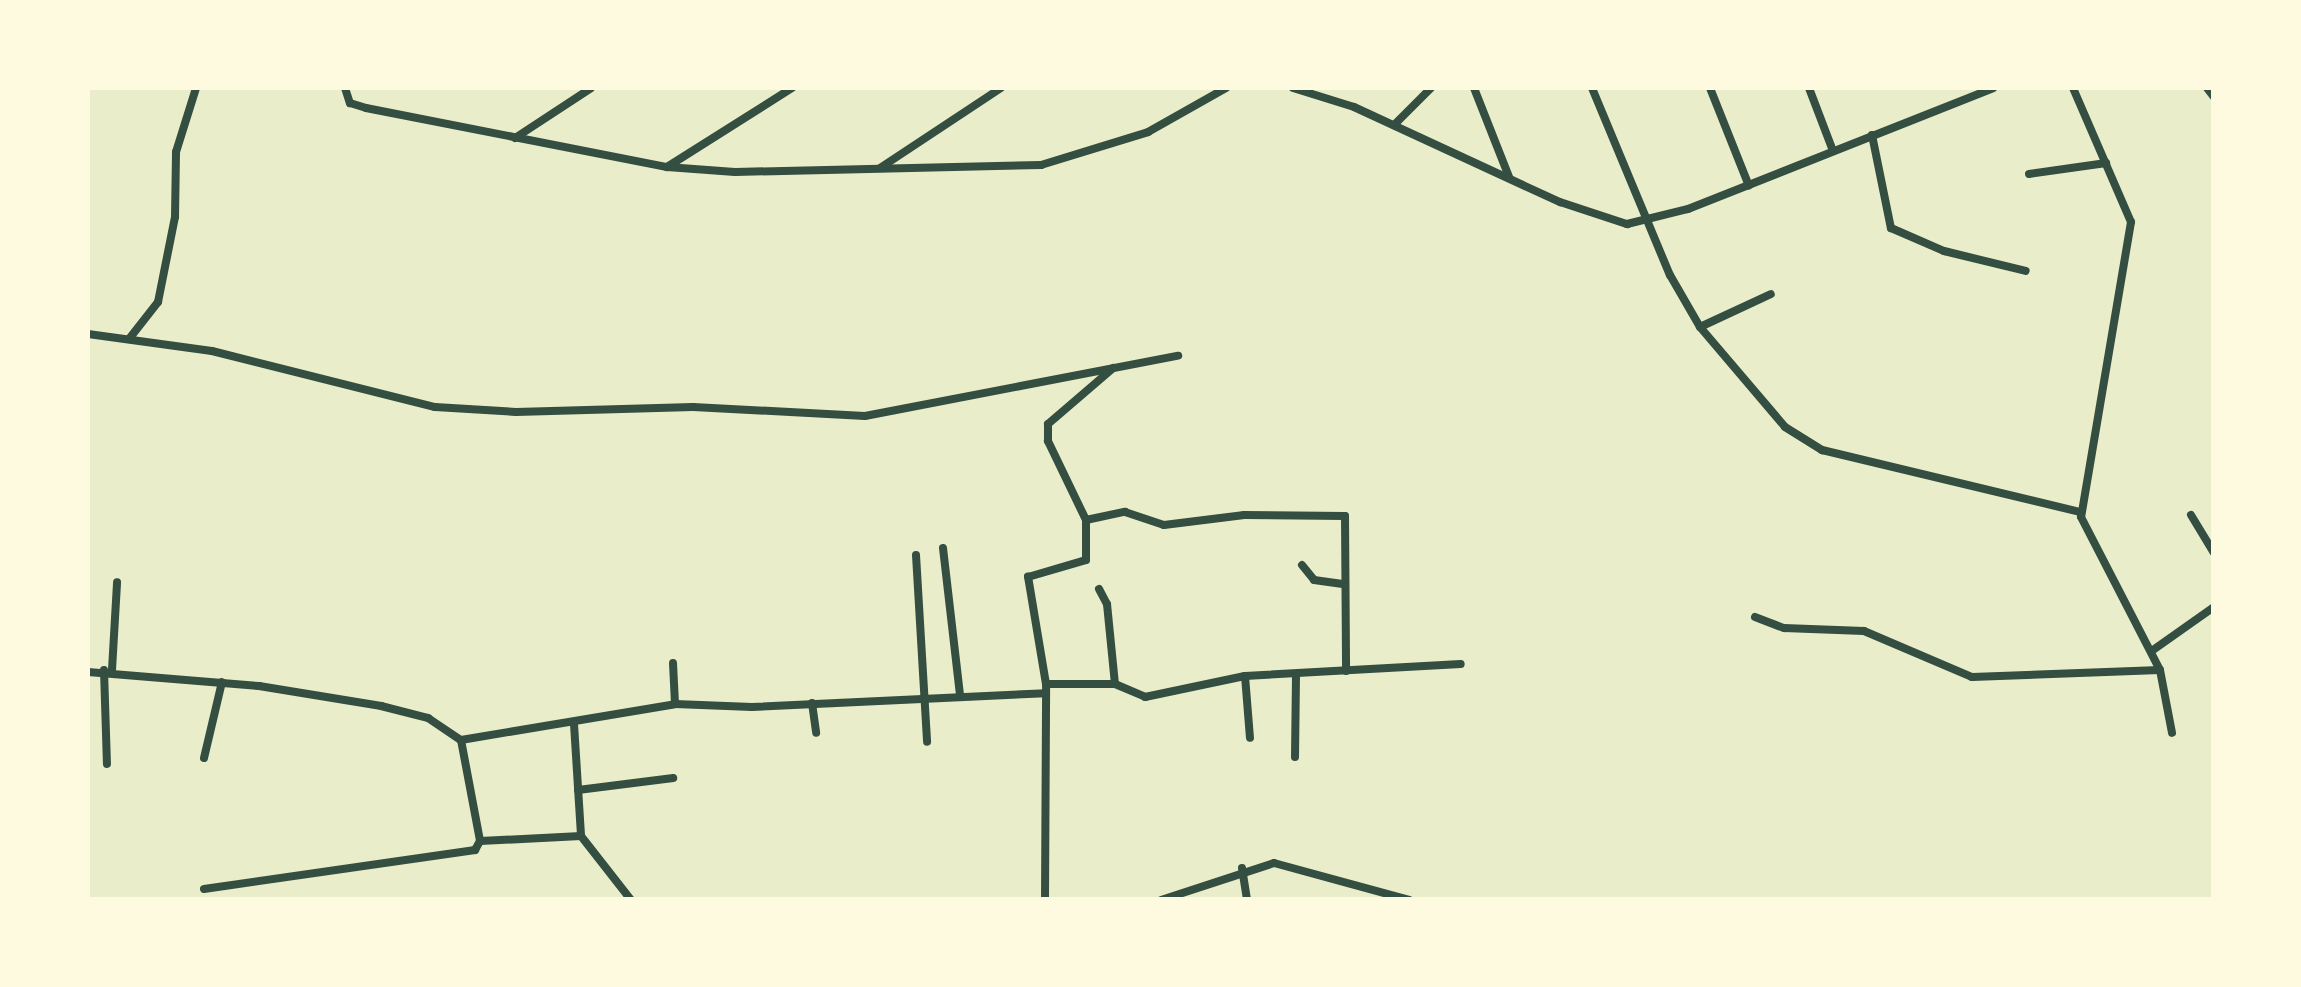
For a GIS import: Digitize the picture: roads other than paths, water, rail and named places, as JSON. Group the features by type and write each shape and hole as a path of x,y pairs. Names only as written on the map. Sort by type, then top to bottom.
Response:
{"street":[{"path":"129,339 158,302 175,217 176,152 196,88"},
{"path":"345,88 350,103 366,108 667,166 735,172 981,170 1079,157 1148,132 1226,88"},
{"path":"515,138 591,88"},
{"path":"667,166 792,88"},
{"path":"880,168 1002,88"},
{"path":"1294,88 1394,125 1605,219 1645,223 1749,186 1993,88"},
{"path":"1394,125 1431,88"},
{"path":"1474,88 1509,177"},
{"path":"1592,88 1645,223 1700,327 1746,386 1801,440 2081,512"},
{"path":"1710,88 1749,186"},
{"path":"1809,88 1834,151"},
{"path":"2072,88 2130,222 2081,512 2153,650 2172,733"},
{"path":"2208,88 2214,97"},
{"path":"1872,136 1892,228 1944,251 2026,271"},
{"path":"2029,174 2106,163"},
{"path":"1700,327 1771,294"},
{"path":"88,334 212,351 435,407 483,411 693,407 865,416 1178,356"},
{"path":"1046,900 1046,688 1028,578 1086,560 1086,520 1048,441 1048,424 1114,366"},
{"path":"1086,520 1125,512 1164,525 1340,514 1348,526 1343,584 1346,672"},
{"path":"2191,515 2214,553"},
{"path":"943,548 960,696"},
{"path":"916,555 927,742"},
{"path":"1302,565 1314,580 1343,584"},
{"path":"107,764 108,670 118,582"},
{"path":"1099,589 1107,604 1115,684"},
{"path":"2153,650 2214,607"},
{"path":"1755,617 1784,628 1864,632 1972,677 2160,670"},
{"path":"674,663 675,704"},
{"path":"88,672 108,670 222,682 409,712 461,740 675,704 924,699 1115,684 1144,697 1245,676 1460,664"},
{"path":"1295,758 1296,674"},
{"path":"1245,676 1250,738"},
{"path":"204,758 222,682"},
{"path":"812,702 816,733"},
{"path":"574,724 580,836 631,900"},
{"path":"204,889 474,850 480,841 461,740"},
{"path":"578,790 672,778"},
{"path":"480,841 580,836"},
{"path":"1162,900 1242,868 1290,865 1409,900"},
{"path":"1242,868 1247,900"}]}
